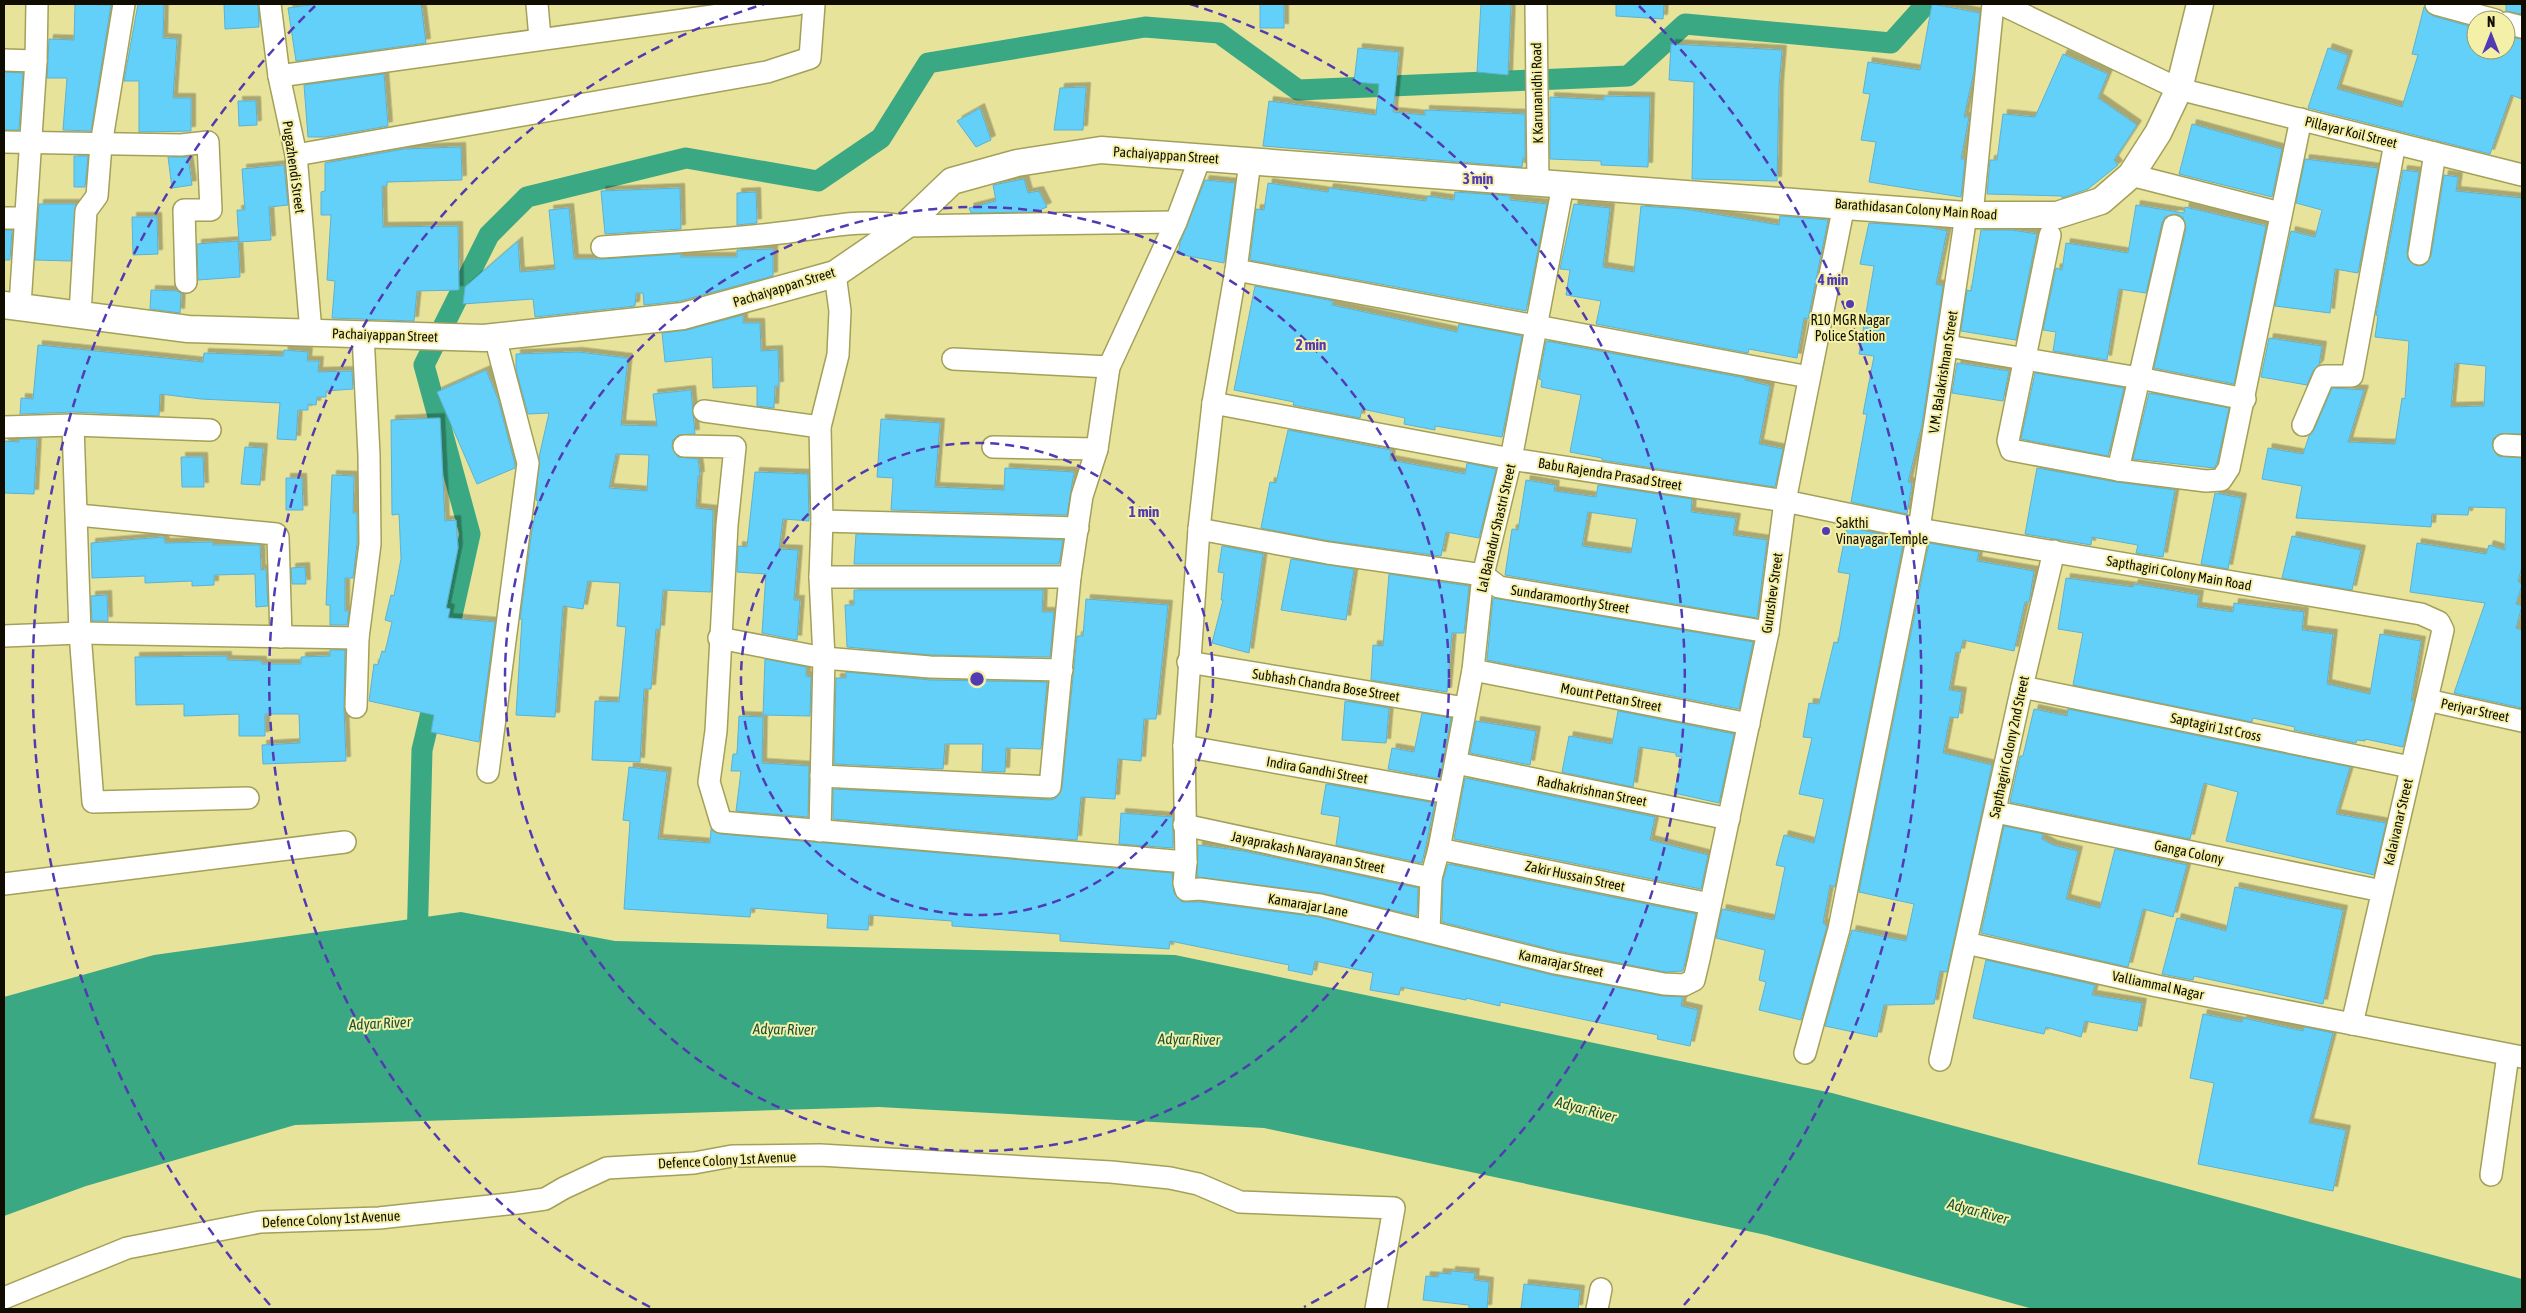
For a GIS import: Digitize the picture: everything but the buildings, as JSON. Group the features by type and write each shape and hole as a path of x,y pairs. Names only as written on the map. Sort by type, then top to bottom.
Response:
{"main road":[{"name":"Barathidasan Colony Main Road","path":"1550,184 1969,215 2057,215 2101,201 2131,175 2158,134 2179,89 2200,4"},
{"name":"Pachaiyappan Street","path":"12,305 188,329 489,338 684,316 835,274 905,226 952,181 1017,163 1101,150 1550,184"}],"street":[{"path":"12,305 14,218 31,143 37,4"},
{"path":"80,314 86,211 97,196 101,144 124,4"},
{"name":"Pugazhendi Street","path":"270,4 280,76 296,155 311,332"},
{"path":"537,4 540,38"},
{"path":"280,76 540,38 798,4"},
{"path":"296,155 767,72 810,58 814,4"},
{"name":"K Karunanidhi Road","path":"1536,4 1550,184"},
{"name":"V.M. Balakrishnan Street","path":"1805,1052 1839,929 1919,528 1969,215 1993,4"},
{"name":"Pillayar Koil Street","path":"2001,4 2179,89 2522,175"},
{"path":"2436,4 2466,12"},
{"path":"4,60 36,61"},
{"path":"2050,235 2008,441 2011,450 2118,470 2206,481 2221,480 2230,468 2300,119"},
{"path":"4,142 181,144 208,142 211,210 184,210 186,282"},
{"path":"2303,425 2324,376 2352,376 2395,143"},
{"path":"2419,254 2434,153"},
{"path":"821,776 1050,787 1070,577 1082,496 1097,449 1109,367 1176,222 1200,158"},
{"path":"684,446 735,447 719,638 716,731 709,782 721,822 1186,862 1184,746 1188,662 1199,528 1213,403 1236,270 1250,161"},
{"path":"2131,175 2280,213"},
{"name":"Lal Bahadur Shastri Street","path":"1429,932 1431,878 1439,849 1473,670 1482,575 1511,459 1535,326 1550,184"},
{"name":"Gurushev Street","path":"1694,980 1768,632 1784,501 1844,205"},
{"path":"602,247 781,233 851,222 882,222 905,226 1176,222"},
{"path":"2118,470 2174,226"},
{"path":"1236,270 1810,377"},
{"path":"820,831 824,658 820,578 822,521 820,427 838,355 840,311 835,274"},
{"path":"356,707 358,638 370,544 369,456 372,334"},
{"path":"488,772 528,463 489,338"},
{"path":"1947,346 2139,378 2244,399"},
{"path":"954,359 1109,367"},
{"name":"Babu Rajendra Prasad Street","path":"1213,403 1511,459 1784,501 1919,528"},
{"path":"704,411 820,427"},
{"path":"4,427 73,425 210,430"},
{"path":"73,425 78,514 80,633 93,802 248,798"},
{"path":"993,447 1097,449"},
{"path":"78,514 276,534 278,537 281,637"},
{"path":"822,521 1078,528"},
{"name":"Sundaramoorthy Street","path":"1199,528 1328,553 1482,575 1499,587 1768,632"},
{"name":"Sapthagiri Colony Main Road","path":"1919,528 2421,614 2439,622"},
{"name":"Sapthagiri Colony 2nd Street","path":"1940,1060 2022,687 2054,551"},
{"path":"820,578 1070,577"},
{"name":"Kalaivanar Street","path":"2352,1024 2443,630 2439,622"},
{"path":"4,636 80,633 358,638"},
{"path":"719,638 824,658 930,667 1062,670"},
{"name":"Subhash Chandra Bose Street","path":"1188,662 1465,708"},
{"name":"Mount Pettan Street","path":"1473,670 1749,724"},
{"name":"Saptagiri 1st Cross","path":"2022,687 2410,767"},
{"name":"Periyar Street","path":"2427,700 2522,721"},
{"name":"Indira Gandhi Street","path":"1184,746 1449,794"},
{"name":"Radhakrishnan Street","path":"1456,763 1729,819"},
{"name":"Ganga Colony","path":"1996,812 2382,891"},
{"name":"Jayaprakash Narayanan Street","path":"1184,826 1431,878"},
{"path":"4,884 345,842"},
{"name":"Zakir Hussain Street","path":"1439,849 1710,904"},
{"name":"Kamarajar Lane","path":"1186,862 1184,883 1186,890 1200,889 1320,905 1429,932"},
{"name":"Kamarajar Street","path":"1429,932 1556,964 1664,984 1684,985 1694,980"},
{"name":"Valliammal Nagar","path":"1966,943 2157,986 2515,1056"},
{"path":"2492,1175 2515,1056"},
{"name":"Defence Colony 1st Avenue","path":"4,1298 127,1248 260,1222 379,1218 545,1199 607,1168 694,1163 732,1156 820,1155 1110,1172 1170,1178 1198,1184 1240,1202 1394,1208 1376,1309"}],"water":[{"name":"Adyar River","path":"461,912 615,941 1175,955 1832,1093 2522,1279 2522,1309 2033,1309 1766,1235 1264,1128 879,1107 295,1125 86,1186 4,1216 4,997 154,955"}],"waterway":[{"path":"445,647 470,534 424,365 489,235 527,197 686,158 818,181 881,138 928,63 1145,27 1219,33 1298,90 1628,76 1685,24 1891,43 1926,4"},
{"path":"417,947 422,750 437,687"}],"place":[{"name":"R10 MGR Nagar Police Station","path":"1850,304"},
{"name":"Sakthi Vinayagar Temple","path":"1826,531"}]}
